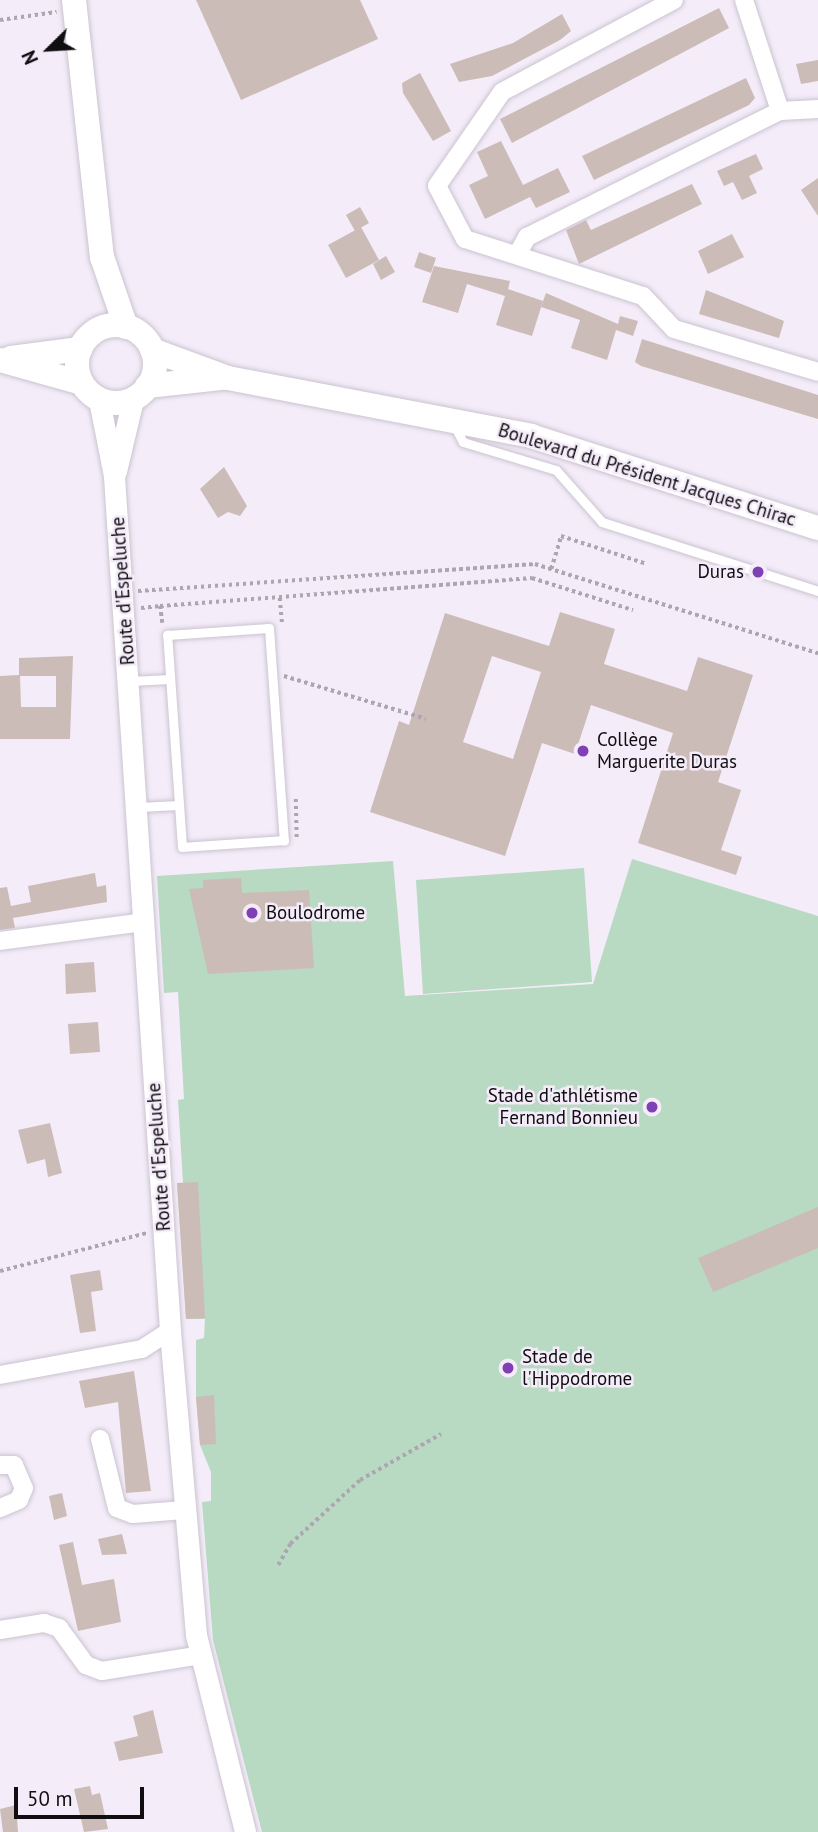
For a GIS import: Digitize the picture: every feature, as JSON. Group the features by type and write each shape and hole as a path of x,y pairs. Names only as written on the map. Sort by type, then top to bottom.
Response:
{"main road":[{"path":"0,359 80,349 96,330 102,257 75,5"},
{"path":"0,359 90,391 140,393 152,350 126,327 102,257"},
{"path":"96,330 126,327"},
{"path":"80,349 90,391"},
{"name":"Boulevard du Président Jacques Chirac","path":"152,350 228,377 531,436 818,528"},
{"name":"Boulevard du Président Jacques Chirac","path":"140,393 228,377"}],"street":[{"path":"674,0 502,92 437,186 465,239 643,296 674,329 818,372"},
{"path":"744,0 780,111"},
{"path":"517,255 527,237 780,111 818,109"},
{"name":"Route d'Espeluche","path":"90,391 114,476 130,681 163,1230 184,1510 201,1654 245,1832"},
{"name":"Route d'Espeluche","path":"114,476 140,393"},
{"path":"0,941 144,922"},
{"path":"0,1375 142,1349 170,1331"},
{"path":"100,1439 117,1508 133,1514 184,1510"},
{"path":"0,1465 14,1465 24,1488 19,1500 0,1508"},
{"path":"0,1630 51,1625 86,1665 102,1671 201,1654"}],"lane":[{"path":"449,418 463,442 556,470 601,522 818,590"},
{"path":"269,628 284,840 182,847 170,680 167,635 269,628"},
{"path":"130,681 170,680"},
{"path":"138,807 179,805"}],"path":[{"path":"0,20 75,5"},
{"path":"551,569 561,536 647,564"},
{"path":"122,592 535,564 818,653"},
{"path":"168,640 160,607 532,578 633,610"},
{"path":"286,677 426,719"},
{"path":"0,1271 163,1230"},
{"path":"278,1565 290,1544 360,1480 442,1434"}],"green space":[{"name":"Stade de l'Hippodrome","path":"632,859 818,916 818,1832 262,1832 213,1640 202,1502 211,1501 211,1472 200,1445 196,1397 196,1340 204,1338 205,1319 186,1319 177,1183 183,1183 178,1100 184,1099 178,992 164,993 157,876 393,861 405,996 593,984"},
{"path":"584,868 592,982 423,994 416,880"}],"building":[{"path":"196,0 360,0 378,39 241,100"},
{"path":"719,8 729,28 512,143 500,119"},
{"path":"562,14 571,31 560,40 492,76 459,82 450,64 513,43"},
{"path":"818,60 818,81 801,84 796,64"},
{"path":"420,73 451,131 433,141 403,93 402,83"},
{"path":"746,78 755,98 749,105 594,180 582,156"},
{"path":"501,141 523,185 558,168 570,192 536,208 530,197 485,219 469,185 488,176 477,152"},
{"path":"756,154 763,169 749,176 757,193 742,200 733,182 724,186 717,171"},
{"path":"818,178 818,216 801,190"},
{"path":"692,184 702,204 579,264 566,230 586,220 591,230"},
{"path":"360,207 369,223 355,231 346,215"},
{"path":"361,227 379,260 346,278 328,245"},
{"path":"732,234 744,257 708,274 698,251"},
{"path":"419,252 436,258 431,273 414,267"},
{"path":"386,256 395,272 381,280 373,264"},
{"path":"434,266 510,281 508,289 543,301 532,336 496,325 505,296 467,284 458,313 422,302"},
{"path":"706,290 784,321 779,338 699,314"},
{"path":"546,293 618,324 620,316 638,321 633,336 616,330 607,360 571,348 580,320 541,307"},
{"path":"642,339 818,395 818,419 641,366 635,362"},
{"path":"224,467 247,506 240,516 228,512 218,518 200,489"},
{"path":"560,612 615,629 604,664 687,691 698,657 753,675 718,782 741,790 721,850 742,857 736,875 638,843 673,733 591,705 575,754 542,743 505,856 370,812 399,721 409,725 445,613 549,646","holes":["492,656 541,672 513,759 463,742"]},
{"path":"73,656 70,739 0,739 0,676 19,675 19,658","holes":["20,676 56,676 56,707 21,707"]},
{"path":"95,873 97,887 106,885 107,902 13,918 15,928 0,930 0,888 7,887 11,906 31,902 28,886"},
{"name":"Boulodrome","path":"241,878 242,893 309,890 314,968 208,974 189,889 203,888 203,880"},
{"path":"94,962 96,992 66,994 65,964"},
{"path":"98,1022 100,1052 70,1054 68,1024"},
{"path":"50,1123 62,1173 48,1177 45,1159 27,1164 18,1130"},
{"path":"198,1182 205,1318 186,1319 177,1183"},
{"path":"818,1207 818,1248 713,1292 698,1258"},
{"path":"100,1270 103,1290 91,1292 96,1331 80,1333 70,1275"},
{"path":"134,1371 151,1491 126,1493 118,1402 85,1408 79,1381"},
{"path":"214,1395 216,1444 200,1445 196,1397"},
{"path":"62,1493 67,1516 54,1520 49,1496"},
{"path":"122,1534 127,1554 102,1555 98,1539"},
{"path":"73,1542 82,1585 114,1579 121,1622 78,1631 59,1545"},
{"path":"153,1710 163,1753 119,1761 114,1742 138,1736 133,1716"},
{"path":"90,1786 92,1795 100,1793 108,1829 84,1832 74,1789"},
{"path":"16,1805 18,1832 3,1832 0,1809"}],"place":[{"name":"Duras","path":"758,572"},
{"name":"Collège Marguerite Duras","path":"583,751"},
{"name":"Boulodrome","path":"252,913"},
{"name":"Stade d'athlétisme Fernand Bonnieu","path":"652,1107"},
{"name":"Stade de l'Hippodrome","path":"508,1368"}]}
